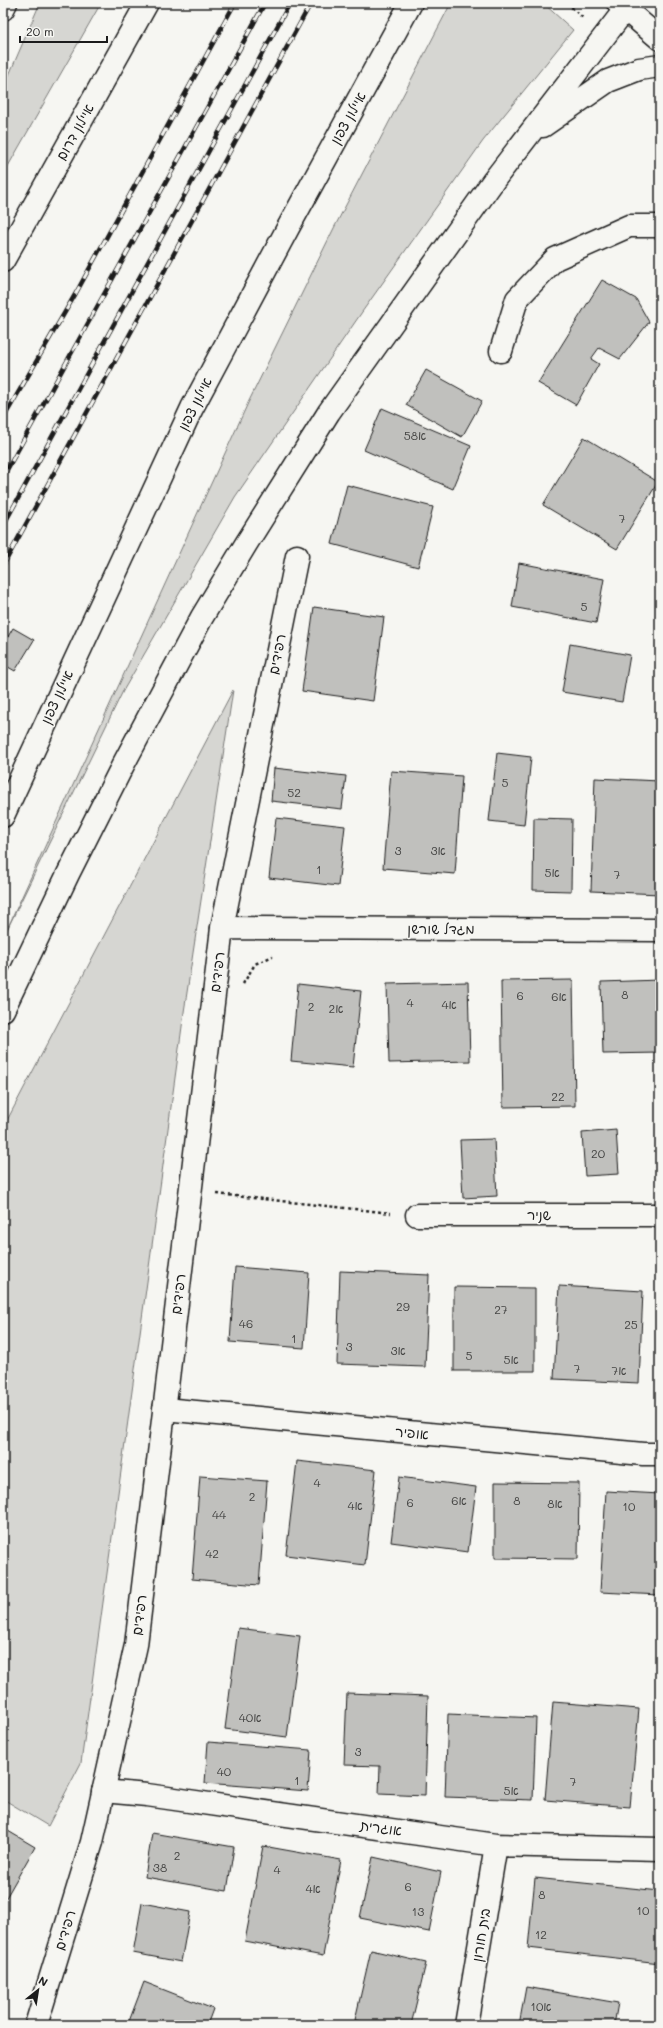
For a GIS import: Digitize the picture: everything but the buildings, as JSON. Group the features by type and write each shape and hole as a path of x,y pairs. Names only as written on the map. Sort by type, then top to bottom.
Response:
{"main road":[{"path":"3,9 5,3"},
{"name":"איילון דרום","path":"3,260 147,3"},
{"name":"איילון צפון","path":"3,816 192,408 285,233 411,3"},
{"path":"3,1010 64,881 123,765 202,617 329,412 494,180 625,5 660,39"},
{"path":"526,138 608,81 626,73 660,66"},
{"path":"501,351 517,299 555,259 629,226 660,226"},
{"name":"רפידים","path":"36,2025 92,1842 136,1645 222,928 297,556"},
{"name":"מגדל שורשן","path":"222,928 660,930"},
{"name":"שניר","path":"417,1215 660,1215"},
{"name":"אופיר","path":"164,1409 643,1454 660,1454"},
{"name":"אוגרית","path":"103,1791 147,1795 496,1845 660,1849"},
{"name":"בית חורון","path":"466,2025 496,1845"}],"path":[{"path":"240,988 255,964 276,955"},
{"path":"190,1191 417,1215"}],"shaded area":[{"path":"40,3 101,3 3,175 3,89"},
{"path":"451,3 543,3 573,30 483,141 362,312 235,497 123,691 3,938 248,403 334,228"},
{"path":"233,690 184,1012 81,1763 48,1826 3,1799 3,1128"}],"railway":[{"path":"3,419 76,293 235,3"},
{"path":"3,477 265,3"},
{"path":"3,526 290,3"},
{"path":"3,566 311,3"}]}
